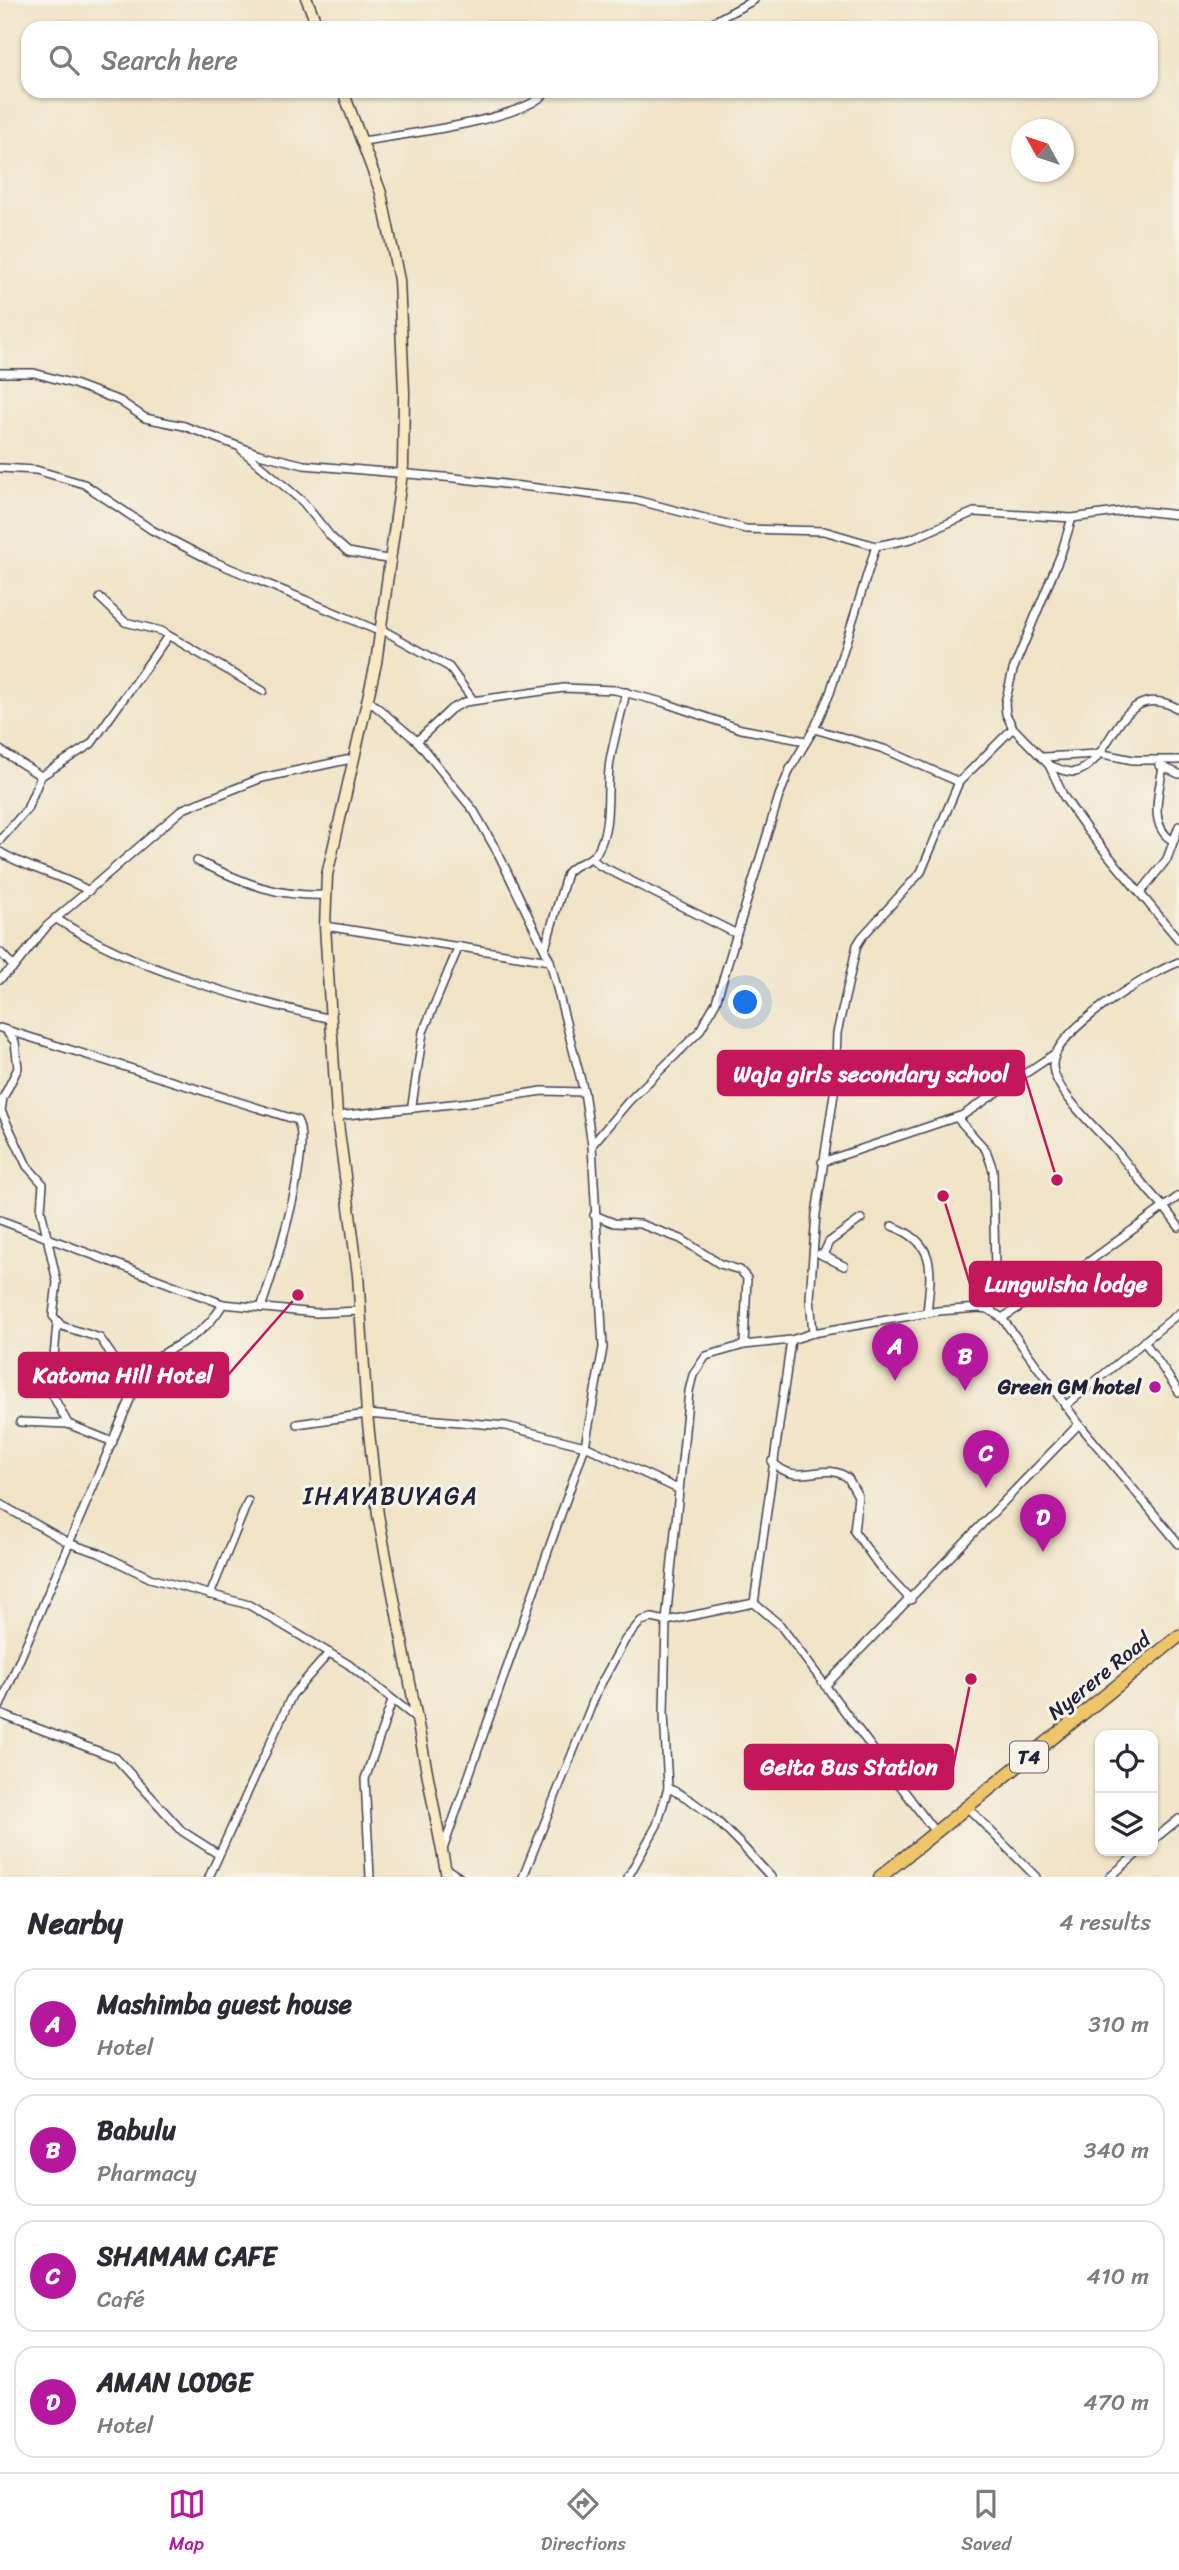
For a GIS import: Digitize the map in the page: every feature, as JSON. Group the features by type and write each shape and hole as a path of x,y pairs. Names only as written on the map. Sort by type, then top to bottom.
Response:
{"highway":[{"name":"Nyerere Road","path":"880,1877 1179,1636"}],"main road":[{"path":"307,0 315,21"},
{"path":"346,98 381,193 399,280 404,393 403,475 381,631 327,875 325,926 337,1116 361,1311 367,1414 379,1515 446,1873"}],"street":[{"path":"715,21 754,0"},
{"path":"363,141 440,129 516,110 541,98"},
{"path":"0,373 34,373 83,387 120,401 145,418 184,426 238,447 304,465 456,478 636,500 746,529 824,531 876,546 887,546 911,539 974,512 1072,518 1132,510 1179,515"},
{"path":"238,447 303,502 331,537 348,552 391,559"},
{"path":"0,468 36,470 84,484 152,530 208,559 381,631 449,667 472,700"},
{"path":"1072,518 1061,554 1013,670 1005,702 1013,728 1044,757 1064,797 1179,940"},
{"path":"592,1145 628,1102 699,1032 716,1002 779,796 814,729 839,665 876,546"},
{"path":"100,598 125,622 168,636 263,691"},
{"path":"0,840 27,809 41,776 92,744 168,636"},
{"path":"417,741 451,709 472,700 508,698 564,688 626,692 741,729 806,741"},
{"path":"544,949 567,873 573,866 591,858 599,847 608,809 610,761 626,692"},
{"path":"367,699 417,741 474,811 544,949 550,961 584,1092 592,1145 603,1348 585,1446 442,1852"},
{"path":"1049,765 1076,772 1097,754 1120,722 1148,702 1164,701 1179,709"},
{"path":"813,1333 812,1253 822,1162 835,1087 837,1033 857,946 862,937 921,872 959,782 1013,728"},
{"path":"814,729 884,749 959,782"},
{"path":"0,750 41,776"},
{"path":"1044,757 1097,754 1153,761 1179,760"},
{"path":"0,979 14,967 55,919 160,827 197,801 262,778 351,759"},
{"path":"1153,761 1179,774"},
{"path":"1163,767 1157,824 1163,834 1172,840"},
{"path":"1141,892 1167,859 1179,826"},
{"path":"0,852 14,861 70,879 89,891"},
{"path":"591,858 599,865 735,933"},
{"path":"197,861 230,878 274,893 326,895"},
{"path":"55,919 99,944 147,964 264,1003 331,1019"},
{"path":"325,926 550,961"},
{"path":"412,1105 423,1032 459,946"},
{"path":"0,952 14,967"},
{"path":"822,1162 957,1118 1056,1054 1080,1025 1144,977 1179,962"},
{"path":"3,1029 15,1042 18,1068 3,1098 1,1111 27,1166 43,1184 40,1202 57,1282 53,1316 57,1323 51,1392 68,1424"},
{"path":"3,1029 297,1120 303,1130 296,1180 261,1308"},
{"path":"1056,1054 1054,1070 1064,1090 1179,1227"},
{"path":"337,1116 412,1105 471,1102 542,1091 584,1092"},
{"path":"957,1118 986,1150 993,1170 995,1271 992,1311"},
{"path":"1002,1318 1072,1274 1179,1196"},
{"path":"594,1215 614,1223 640,1224 681,1239 720,1264 745,1273 744,1345"},
{"path":"823,1255 829,1242 861,1219"},
{"path":"0,1220 223,1304 316,1313 361,1311"},
{"path":"892,1226 913,1235 927,1253 930,1285 927,1313"},
{"path":"812,1253 823,1255 844,1266"},
{"path":"0,1706 143,1369 158,1354 202,1332 223,1304"},
{"path":"628,1877 656,1825 668,1788 664,1713 666,1621 678,1489 693,1375 706,1356 723,1348 792,1340 813,1333 927,1313 979,1308 992,1311 1002,1318 1079,1424 1179,1544"},
{"path":"1065,1406 1179,1313"},
{"path":"57,1323 100,1338 135,1389"},
{"path":"754,1603 772,1461 792,1340"},
{"path":"1144,1341 1179,1392"},
{"path":"297,1424 367,1414 506,1426 585,1446 678,1489"},
{"path":"20,1422 68,1424 113,1442"},
{"path":"825,1686 1079,1424"},
{"path":"772,1461 795,1476 828,1471 848,1478 858,1496 854,1531 880,1567 911,1600"},
{"path":"210,1595 248,1501"},
{"path":"0,1504 71,1544 99,1553 172,1586 248,1605 366,1677 392,1701 417,1718"},
{"path":"523,1877 598,1689 625,1640 641,1621 652,1618 666,1621 754,1603"},
{"path":"754,1603 780,1625 935,1832"},
{"path":"209,1877 292,1695 329,1653"},
{"path":"370,1877 365,1779 392,1701"},
{"path":"0,1714 116,1758 182,1831 218,1854"},
{"path":"668,1788 708,1816 771,1877"},
{"path":"967,1807 1036,1877"},
{"path":"1158,1836 1179,1819"},
{"path":"1110,1877 1134,1856"},
{"path":"446,1873 459,1877"}],"place":[{"name":"Waja girls secondary school","path":"1057,1180"},
{"name":"Lungwisha lodge","path":"943,1196"},
{"name":"Katoma Hill Hotel","path":"298,1295"},
{"name":"Mashimba guest house","path":"895,1381"},
{"name":"Green GM hotel","path":"1155,1387"},
{"name":"Babulu","path":"965,1391"},
{"name":"SHAMAM CAFE","path":"986,1488"},
{"name":"AMAN LODGE","path":"1043,1552"},
{"name":"Geita Bus Station","path":"971,1679"}],"district":[{"name":"IHAYABUYAGA","path":"391,1496"}]}
